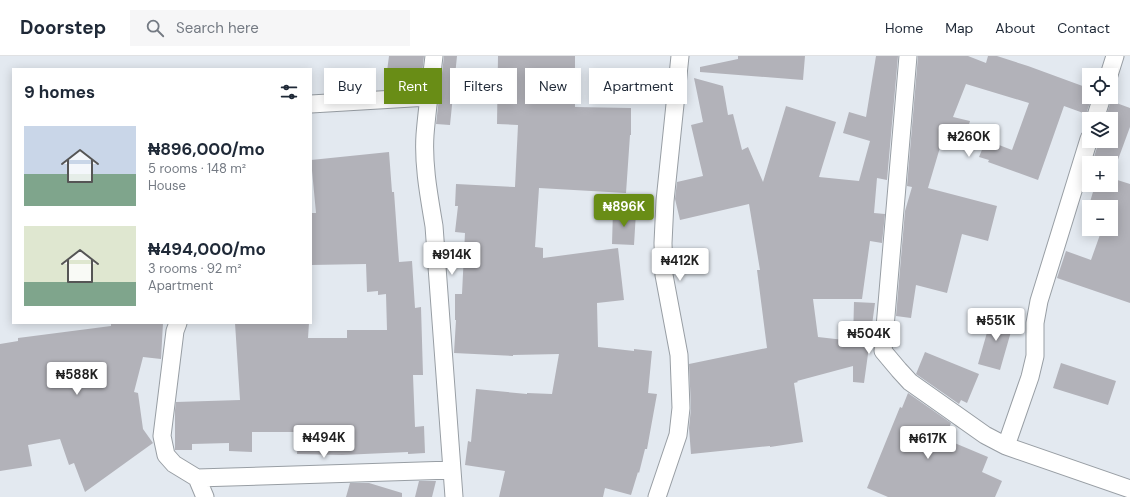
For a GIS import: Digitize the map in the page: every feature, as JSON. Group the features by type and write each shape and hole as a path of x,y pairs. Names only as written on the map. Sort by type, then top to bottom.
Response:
{"street":[{"path":"433,68 434,56"},
{"path":"657,497 678,435 681,408 679,355 664,275 663,243 665,201 680,56"},
{"path":"908,56 883,351 910,382 985,435 1006,446 1130,489"},
{"path":"1111,68 1115,56"},
{"path":"312,104 384,100"},
{"path":"428,104 425,136 426,169 428,196 434,226 454,497"},
{"path":"1006,446 1030,377 1035,356 1035,324 1039,301 1086,148"},
{"path":"178,324 175,331 162,436 166,455 174,464 197,478 452,470"},
{"path":"197,478 205,497"}],"building":[{"path":"389,56 424,56 423,68 387,68"},
{"path":"444,56 457,56 456,68 450,68 450,104 452,104 450,125 436,124 438,104 442,104 442,73"},
{"path":"498,56 575,56 575,68 525,68 525,104 575,104 575,107 631,108 631,135 626,193 539,188 535,247 543,248 543,258 618,248 624,300 597,303 598,347 634,351 634,349 652,351 648,393 657,394 647,449 645,449 639,473 638,472 631,495 605,488 603,497 499,497 505,471 465,465 468,441 471,442 476,389 527,394 552,394 559,354 513,356 454,353 456,320 455,294 462,294 465,233 455,232 458,206 455,206 456,184 515,187 518,125 497,124 497,104 517,104 517,68 498,68"},
{"path":"738,56 805,56 803,80 700,72 700,67 738,59"},
{"path":"876,56 898,56 887,180 877,178 874,213 885,214 882,243 870,241 862,299 813,299 818,337 853,341 854,302 875,303 864,383 853,382 853,366 794,383 803,442 770,447 691,454 689,428 691,408 689,364 767,348 757,270 760,270 749,204 680,220 675,199 677,182 703,176 691,125 703,122 694,78 723,86 728,115 733,114 742,150 748,147 763,182 786,106 836,122 819,177 859,181 870,141 843,133 849,112 866,117"},
{"path":"918,56 968,56 986,63 988,56 997,56 1082,86 1082,104 1090,104 1087,112 1082,113 1064,106 1038,180 988,162 989,160 979,157 986,140 1012,150 1029,103 966,84 953,117 970,121 964,141 944,134 928,188 997,206 988,241 962,234 947,293 916,285 911,318 896,316 905,211 912,187 907,186"},
{"path":"1110,104 1118,104 1130,108 1130,127 1118,160 1118,156 1094,156 1097,148 1118,148 1118,112 1107,112"},
{"path":"389,152 392,192 394,192 399,262 412,261 415,308 421,307 423,375 413,375 415,427 424,426 425,453 408,454 408,452 342,455 297,454 298,432 252,432 252,452 229,451 229,443 192,444 192,450 175,450 176,402 240,400 235,324 309,324 308,338 347,338 347,330 387,330 386,294 378,295 378,291 367,292 366,264 312,265 312,213 316,213 312,160"},
{"path":"1118,180 1130,184 1130,303 1057,278 1066,251 1091,260 1100,236 1118,236 1118,200 1091,200 1093,192 1118,192"},
{"path":"613,210 636,212 634,245 612,244"},
{"path":"992,315 1014,321 1000,370 978,364"},
{"path":"111,324 163,324 161,359 143,357 134,392 138,393 143,429 153,443 85,492 74,463 69,465 60,439 28,445 32,466 0,471 0,344 18,341 18,338 111,326"},
{"path":"925,352 979,374 967,403 961,400 959,404 916,374"},
{"path":"1061,363 1116,381 1108,405 1053,388"},
{"path":"908,393 951,423 945,439 988,457 982,472 1002,481 995,497 888,497 867,488 900,407 902,408"},
{"path":"419,481 436,481 432,497 415,497"},
{"path":"350,483 369,483 402,493 402,497 346,497"}]}
